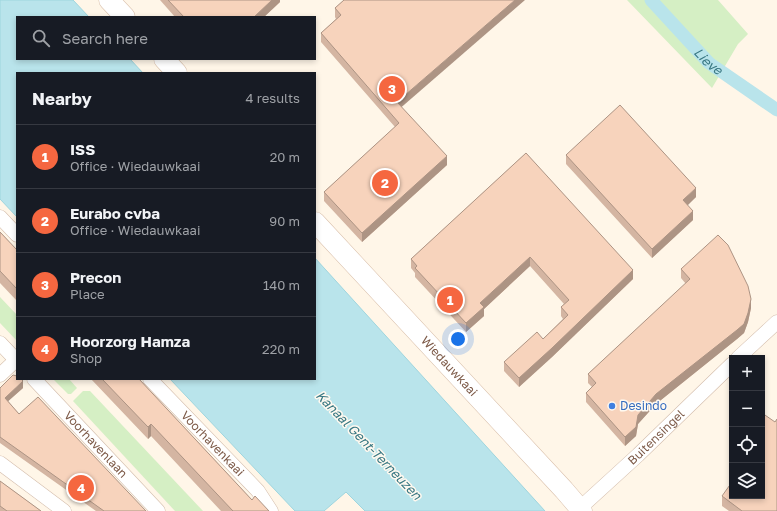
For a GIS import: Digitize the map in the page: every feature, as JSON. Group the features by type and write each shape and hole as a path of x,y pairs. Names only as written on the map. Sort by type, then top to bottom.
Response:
{"main road":[{"path":"109,0 124,16"},
{"path":"165,60 176,72"},
{"name":"Wiedauwkaai","path":"316,223 581,510"}],"street":[{"path":"0,217 16,234"},
{"path":"741,355 777,322"},
{"path":"0,343 16,359"},
{"path":"0,375 16,361"},
{"name":"Buitensingel","path":"581,510 729,367"},
{"name":"Voorhavenlaan","path":"35,380 158,511"},
{"name":"Voorhavenkaai","path":"151,380 258,492 271,511"},
{"path":"0,463 64,511"}],"green space":[{"path":"627,0 718,0 748,34 738,44 712,88"},
{"path":"0,297 16,314 16,340 0,323"},
{"path":"54,380 70,380 77,388 71,394 68,394"},
{"path":"83,391 90,391 203,511 175,511 73,401"}],"water":[{"path":"0,0 73,0 88,16 16,16 16,60 131,60 142,72 16,72 16,216 0,199"},
{"name":"Kanaal Gent-Terneuzen","path":"316,259 545,511 365,511 346,492 324,511 295,511 171,380 316,380"}],"building":[{"path":"168,0 272,0 255,16 183,16"},
{"path":"344,0 515,0 397,102 447,156 362,233 324,192 399,123 321,33 341,15 335,8"},
{"path":"620,105 696,188 683,200 693,211 652,249 566,155"},
{"path":"526,153 633,270 519,378 504,362 537,332 543,339 568,315 561,307 569,300 530,257 480,303 484,307 466,323 415,268 417,266 411,259"},
{"path":"0,232 16,249 16,288 0,271"},
{"path":"718,235 728,245 748,286 751,299 744,324 656,394 638,415 636,427 625,437 586,393 596,383 588,374 690,279 681,269"},
{"path":"13,375 16,376 16,380 22,380 23,381 5,398 19,414 38,397 146,511 104,511 0,437 0,388"},
{"path":"103,380 140,380 252,500 255,496 269,511 233,511 151,424 148,427"},
{"path":"765,415 775,422 777,419 777,511 742,511 722,496 729,486 729,499 765,499"},
{"path":"0,481 41,511 7,511 0,506"}],"waterway":[{"name":"Lieve","path":"651,0 709,63 777,110"}],"place":[{"name":"Precon","path":"392,89"},
{"name":"Eurabo cvba","path":"385,183"},
{"name":"ISS","path":"450,300"},
{"name":"Desindo","path":"612,406"},
{"name":"Hoorzorg Hamza","path":"81,488"}]}
